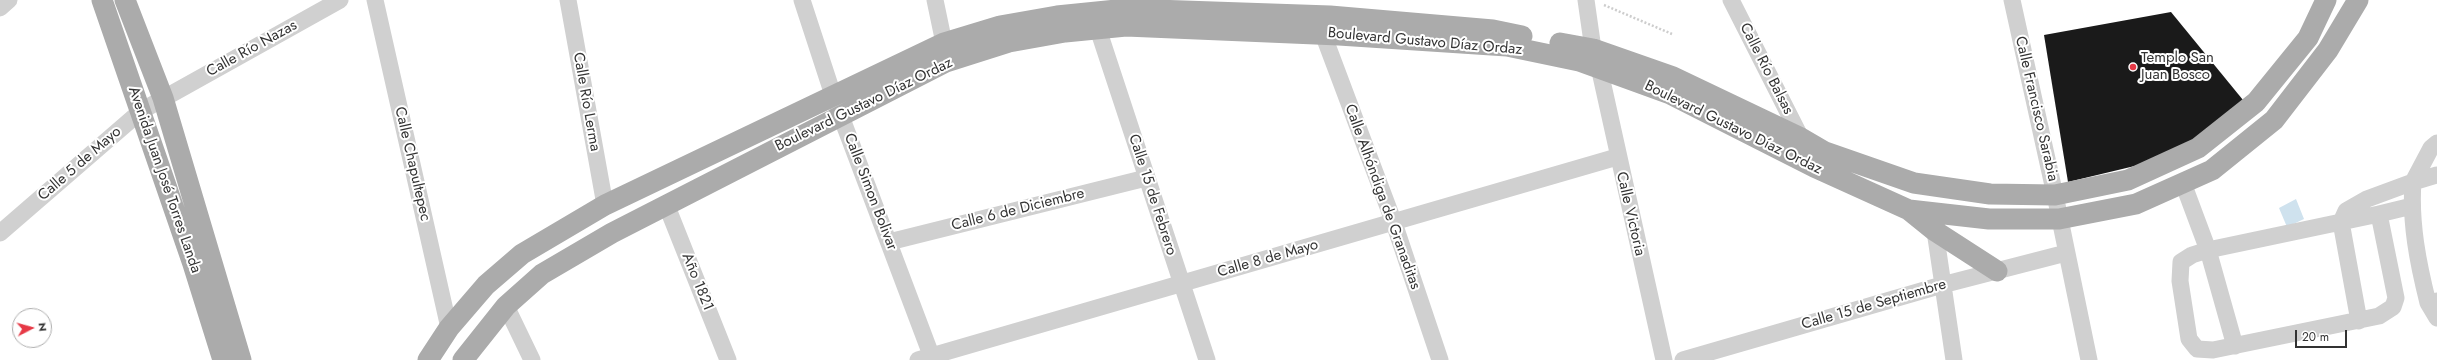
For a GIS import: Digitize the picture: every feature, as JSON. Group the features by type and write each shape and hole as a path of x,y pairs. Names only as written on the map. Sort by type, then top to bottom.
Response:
{"main road":[{"name":"Avenida Juan José Torres Landa","path":"102,0 141,111 223,360"},
{"name":"Avenida Juan José Torres Landa","path":"125,0 163,98 241,360"},
{"name":"Boulevard Gustavo Díaz Ordaz","path":"428,360 449,328 486,285 522,254 604,205 944,43 1000,26 1057,16 1103,13 1126,9 1330,16 1493,30 1596,58 1674,77 1801,138 1825,152 1914,183 1990,194 2055,195 2128,180 2198,148 2256,102 2308,38 2326,0"},
{"name":"Boulevard Gustavo Díaz Ordaz","path":"463,360 506,306 542,274 666,204 946,62 1103,13 1126,26 1323,34 1507,46 1596,58 1814,167 1909,210 1989,219 2059,219 2136,204 2212,170 2274,120 2328,50 2358,0"},
{"path":"1909,210 1935,231 1997,271"}],"street":[{"path":"0,8 10,0"},
{"name":"Calle Río Nazas","path":"163,98 340,0"},
{"name":"Calle Chapultepec","path":"375,0 449,328"},
{"name":"Calle Río Lerma","path":"568,0 604,205"},
{"name":"Calle Simon Bolivar","path":"802,0 833,95 889,242 927,359"},
{"path":"935,0 944,43"},
{"name":"Calle Río Balsas","path":"1731,0 1801,138"},
{"name":"Calle Francisco Sarabia","path":"2012,0 2055,195 2089,360"},
{"name":"Calle Victoria","path":"1593,2 1596,58 1617,157 1664,360"},
{"name":"Calle 15 de Febrero","path":"1103,13 1146,178 1207,360"},
{"name":"Calle Alhóndiga de Granaditas","path":"1323,34 1394,222 1440,360"},
{"name":"Calle 5 de Mayo","path":"0,233 141,111 163,98"},
{"path":"2437,143 2431,148 2414,182 2412,206 2421,275 2437,318"},
{"name":"Calle 8 de Mayo","path":"927,359 1617,157"},
{"path":"2359,321 2341,222 2346,211 2367,200 2437,175"},
{"name":"Calle 6 de Diciembre","path":"889,242 1146,178"},
{"path":"2184,183 2208,250 2235,346"},
{"name":"Año 1821","path":"666,204 728,360"},
{"path":"2380,214 2396,298 2393,307 2379,316 2359,321 2213,350 2197,349 2189,338 2180,281 2181,262 2192,255 2208,250 2412,206"},
{"path":"1935,231 1954,360"},
{"name":"Calle 15 de Septiembre","path":"1682,360 1942,285 2066,253"},
{"path":"506,306 532,360"}],"path":[{"path":"1593,2 1672,34"}],"water":[{"path":"2296,199 2304,219 2287,227 2279,208"}],"building":[{"name":"Templo San Juan Bosco","path":"2171,12 2243,100 2193,140 2143,164 2068,182 2044,35"}],"place":[{"name":"Templo San Juan Bosco","path":"2133,67"}]}
